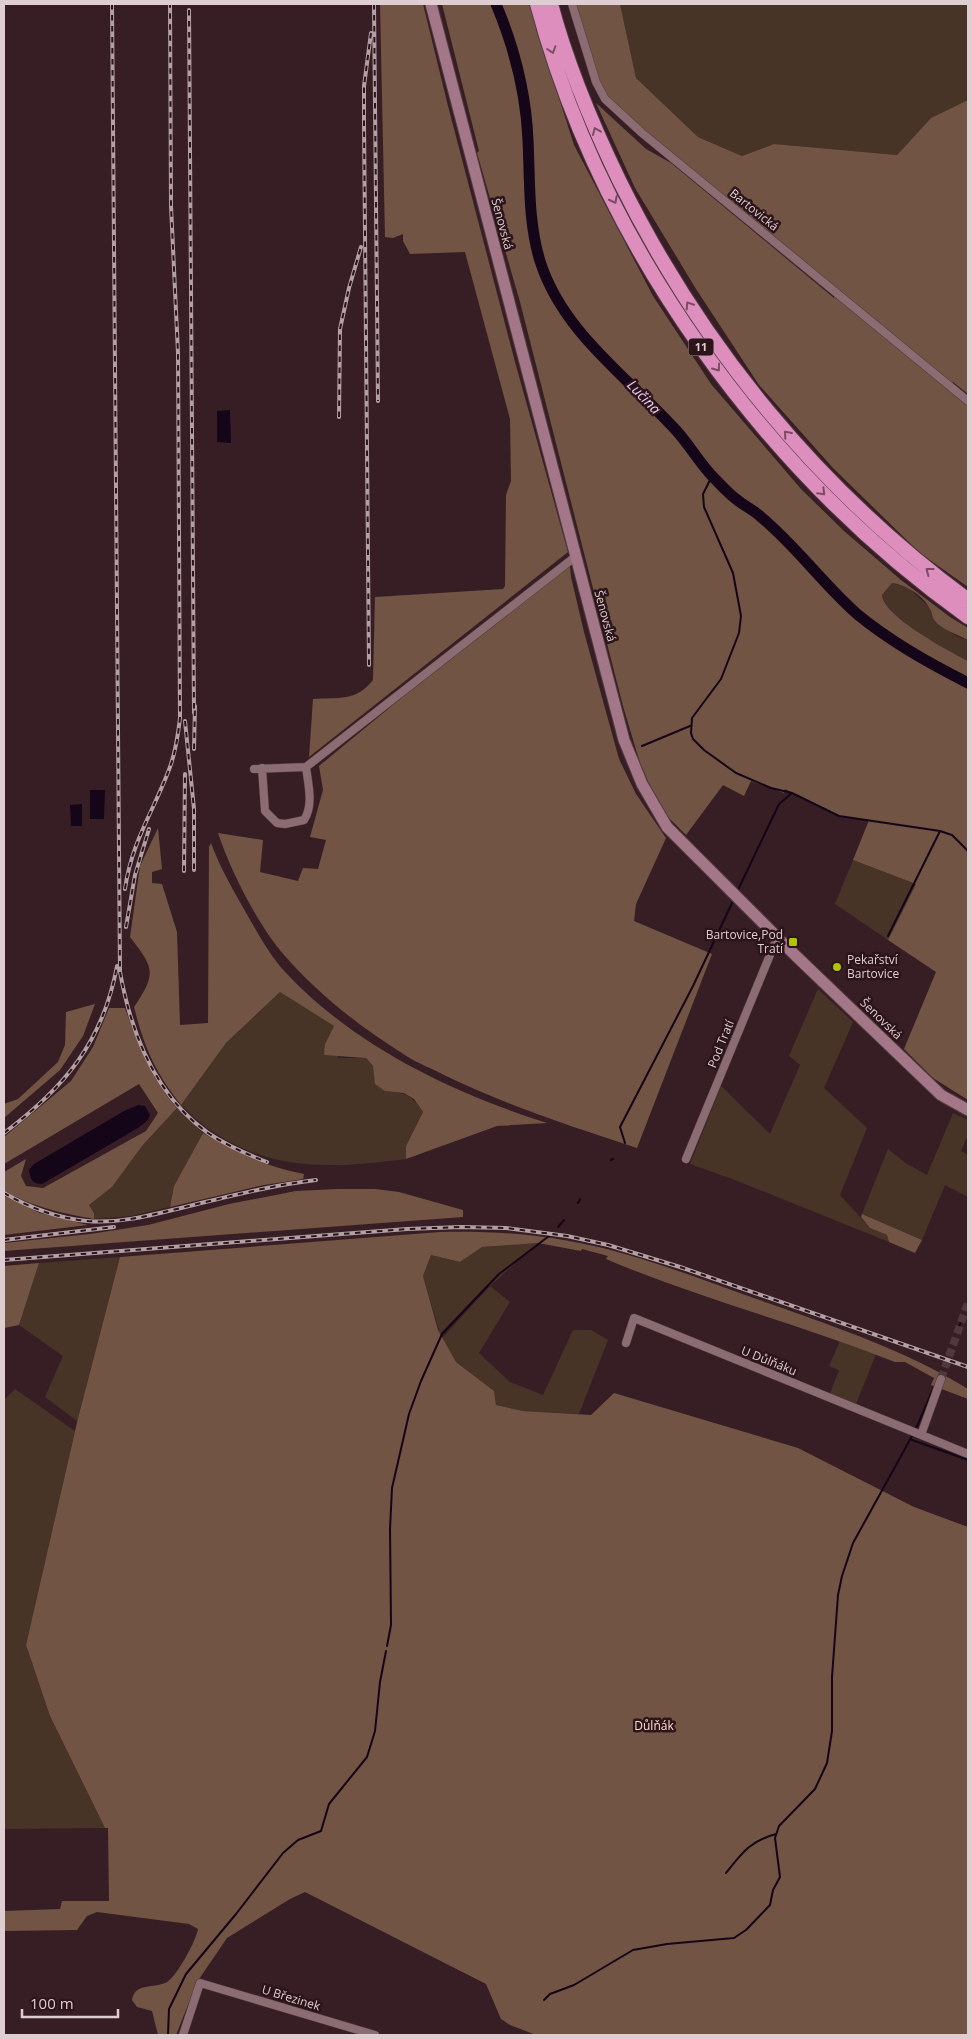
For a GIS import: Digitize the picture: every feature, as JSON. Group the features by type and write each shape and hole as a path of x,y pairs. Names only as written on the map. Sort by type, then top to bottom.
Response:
{"highway":[{"name":"11","path":"537,4 569,101 601,174 644,257 699,344 749,411 818,488 877,545 968,617"},
{"name":"11","path":"552,4 582,94 614,168 664,265 711,337 760,403 828,478 922,566 968,600"}],"street":[{"name":"Šenovská","path":"431,4 624,740 642,784 653,806 667,827 686,847 777,938 941,1095 968,1110"},
{"name":"Bartovická","path":"572,4 596,82 605,99 642,133 968,401"},
{"path":"306,767 309,797 307,814 304,820 277,824 265,811 258,769 306,767 575,557"},
{"name":"Pod Tratí","path":"686,1159 777,938"},
{"name":"U Důlňáku","path":"626,1343 634,1318 968,1454"},
{"path":"921,1435 941,1379"},
{"name":"U Březinek","path":"183,2035 200,1983 375,2035"}],"shaded area":[{"path":"620,4 968,4 968,100 931,118 897,155 774,144 742,156 698,137 636,78"},
{"path":"230,410 231,443 217,442 217,411"},
{"path":"892,583 909,588 930,608 934,621 958,637 968,640 968,661 905,623 894,613 886,604 882,595"},
{"path":"90,790 105,790 104,819 90,819"},
{"path":"82,804 82,826 71,826 70,805"},
{"path":"853,860 916,884 888,940 835,904"},
{"path":"818,989 853,1022 824,1088 867,1128 840,1195 870,1228 887,1235 889,1242 735,1180 690,1164 721,1086 770,1134 800,1065 789,1056"},
{"path":"280,992 334,1026 325,1044 339,1058 366,1058 373,1066 385,1091 407,1096 419,1106 423,1112 406,1146 406,1159 329,1165 281,1160 257,1154 234,1144 206,1127 181,1105 226,1043"},
{"path":"138,1105 145,1106 150,1115 148,1120 138,1128 42,1184 32,1180 29,1170 34,1164 124,1111"},
{"path":"177,1108 203,1133 174,1186 170,1207 131,1216 94,1219 94,1213 89,1205 112,1187 142,1146"},
{"path":"953,1113 968,1120 968,1135 961,1151 968,1155 968,1197 945,1185 922,1240 862,1214 888,1149 907,1164 927,1175"},
{"path":"538,1243 490,1286 487,1285 440,1334 423,1276 431,1255 460,1262 482,1247"},
{"path":"120,1257 77,1421 45,1397 63,1356 19,1325 39,1263"},
{"path":"490,1286 510,1302 479,1353 510,1382 543,1395 573,1330 591,1330 608,1340 579,1414 523,1411 496,1405 494,1391 456,1362 442,1338"},
{"path":"840,1341 876,1354 856,1404 830,1394 839,1370 829,1366"},
{"path":"15,1389 75,1431 26,1645 50,1716 105,1828 4,1829 4,1400"}],"green space":[{"path":"380,4 423,4 515,362 568,552 309,757 313,699 353,695 367,687 373,680 375,597 503,589 505,586 506,495 511,481 510,419 465,252 410,254 403,241 403,234 393,238 385,237"},
{"path":"442,4 529,4 574,145 653,296 711,384 801,489 844,531 901,580 950,617 968,628 968,640 950,632 934,620 931,610 923,599 903,586 892,583 882,595 885,604 905,623 933,642 968,661 968,1100 933,1078 904,1049 936,972 888,940 916,884 853,860 869,820 839,816 785,789 784,793 751,781 744,796 723,785 686,835 668,817 650,786 640,763 623,706 520,302 477,153 479,151"},
{"path":"572,4 620,4 636,78 698,137 742,156 774,144 897,155 931,118 968,100 968,394 953,382 949,388 968,403 968,587 920,553 833,468 759,385 696,289 635,188 596,103 646,149 671,163 834,298 837,289 605,99"},
{"path":"570,566 584,632 619,759 636,794 666,838 636,904 634,921 712,954 637,1148 490,1096 412,1059 359,1023 327,998 298,971 275,944 246,898 218,833 263,840 260,872 298,881 303,868 318,869 326,840 310,837 323,790 319,766 434,671"},
{"path":"158,828 162,869 152,872 152,883 162,884 177,932 180,1025 208,1023 209,847 211,843 229,882 268,949 287,974 314,1000 344,1024 408,1065 476,1097 547,1123 497,1126 406,1159 406,1146 423,1112 414,1099 404,1093 385,1091 375,1084 373,1066 366,1058 324,1055 325,1044 334,1026 280,992 226,1043 181,1105 157,1070 146,1047 134,1007 146,986 150,971 144,956 130,937 140,866"},
{"path":"95,1004 83,1036 60,1070 4,1118 4,1104 18,1099 58,1062 65,1045 66,1012"},
{"path":"109,1008 125,1008 140,1047 153,1073 177,1108 142,1146 112,1187 89,1205 94,1213 94,1219 47,1209 4,1191 4,1172 26,1159 21,1176 26,1186 43,1188 146,1131 158,1113 139,1084 4,1164 4,1137 71,1081 93,1047"},
{"path":"203,1133 252,1158 276,1167 304,1174 303,1179 264,1185 170,1207 174,1186"},
{"path":"375,1189 399,1192 463,1210 463,1217 4,1251 4,1243 90,1234 148,1225 229,1204 296,1191"},
{"path":"4,1196 40,1213 88,1225 4,1235"},
{"path":"862,1214 922,1240 915,1253 889,1242 887,1235 870,1228 861,1217"},
{"name":"Důlňák","path":"440,1232 504,1233 553,1238 595,1246 646,1260 872,1341 945,1375 968,1389 968,1399 931,1385 934,1378 905,1362 895,1362 823,1335 677,1287 606,1259 608,1256 582,1249 581,1251 538,1243 482,1247 460,1262 431,1255 423,1276 438,1330 456,1362 494,1391 496,1405 523,1411 591,1415 614,1393 798,1448 914,1507 968,1527 968,2035 536,2035 510,2025 501,2019 486,1984 305,1892 290,1899 227,1938 197,1982 176,2035 158,2035 152,2011 137,2007 132,2000 134,1994 141,1988 167,1982 176,1973 186,1958 198,1929 189,1924 97,1912 87,1916 77,1930 4,1931 4,1911 60,1909 62,1901 109,1901 108,1828 105,1828 50,1716 26,1645 78,1418 120,1257"},
{"path":"39,1263 19,1325 4,1328 4,1266"}],"waterway":[{"name":"Lučina","path":"496,4 514,54 525,105 531,216 536,246 550,286 563,309 597,351 678,433 714,478 733,497 774,528 857,614 883,634 968,683"},
{"path":"712,476 703,494 704,507 733,573 741,616 739,633 721,679 692,718 691,733 693,739 704,750 736,773 771,788 792,793 779,804 737,892"},
{"path":"642,746 690,726"},
{"path":"792,793 839,816 940,831 952,835 968,851"},
{"path":"888,936 940,831"},
{"path":"625,1143 620,1127 693,986 732,903"},
{"path":"578,1203 580,1199"},
{"path":"558,1227 564,1220"},
{"path":"387,1646 391,1625 390,1529 392,1488 409,1414 421,1381 442,1334 499,1274 549,1236"},
{"path":"956,1333 961,1322"},
{"path":"915,1431 934,1387"},
{"path":"544,2000 550,1994 574,1985 633,1950 667,1944 734,1938 746,1930 770,1905 773,1890 780,1877 775,1838 779,1826 815,1789 827,1763 832,1731 832,1677 838,1595 842,1576 853,1543 912,1436"},
{"path":"912,1440 968,1460"},
{"path":"168,2035 169,2009 186,1974 283,1853 298,1840 321,1831 329,1804 367,1757 375,1731 380,1682 386,1651"},
{"path":"726,1873 753,1844 776,1834"}],"tunnel":[{"path":"941,1379 968,1303"}],"railway":[{"path":"112,4 120,972 131,1018 139,1040 160,1082 174,1101 208,1133 236,1149 267,1162"},
{"path":"125,889 128,871 138,840 172,761 177,743 180,718 178,353 171,206 170,4"},
{"path":"374,4 378,401"},
{"path":"189,10 194,713"},
{"path":"369,665 364,86 371,33"},
{"path":"339,417 340,329 361,247"},
{"path":"194,749 195,706"},
{"path":"185,721 194,809 194,870"},
{"path":"184,871 185,774"},
{"path":"126,927 135,875 149,829"},
{"path":"4,1133 45,1099 78,1061 102,1018 111,993 117,966"},
{"path":"4,1193 34,1208 54,1215 76,1220 100,1222 126,1220 268,1188 316,1180"},
{"path":"4,1240 114,1227"},
{"path":"4,1260 407,1229 506,1228 567,1236 608,1245 680,1267 968,1367"}],"place":[{"name":"Bartovice,Pod Tratí","path":"793,942"},
{"name":"Pekařství Bartovice","path":"837,967"}]}
